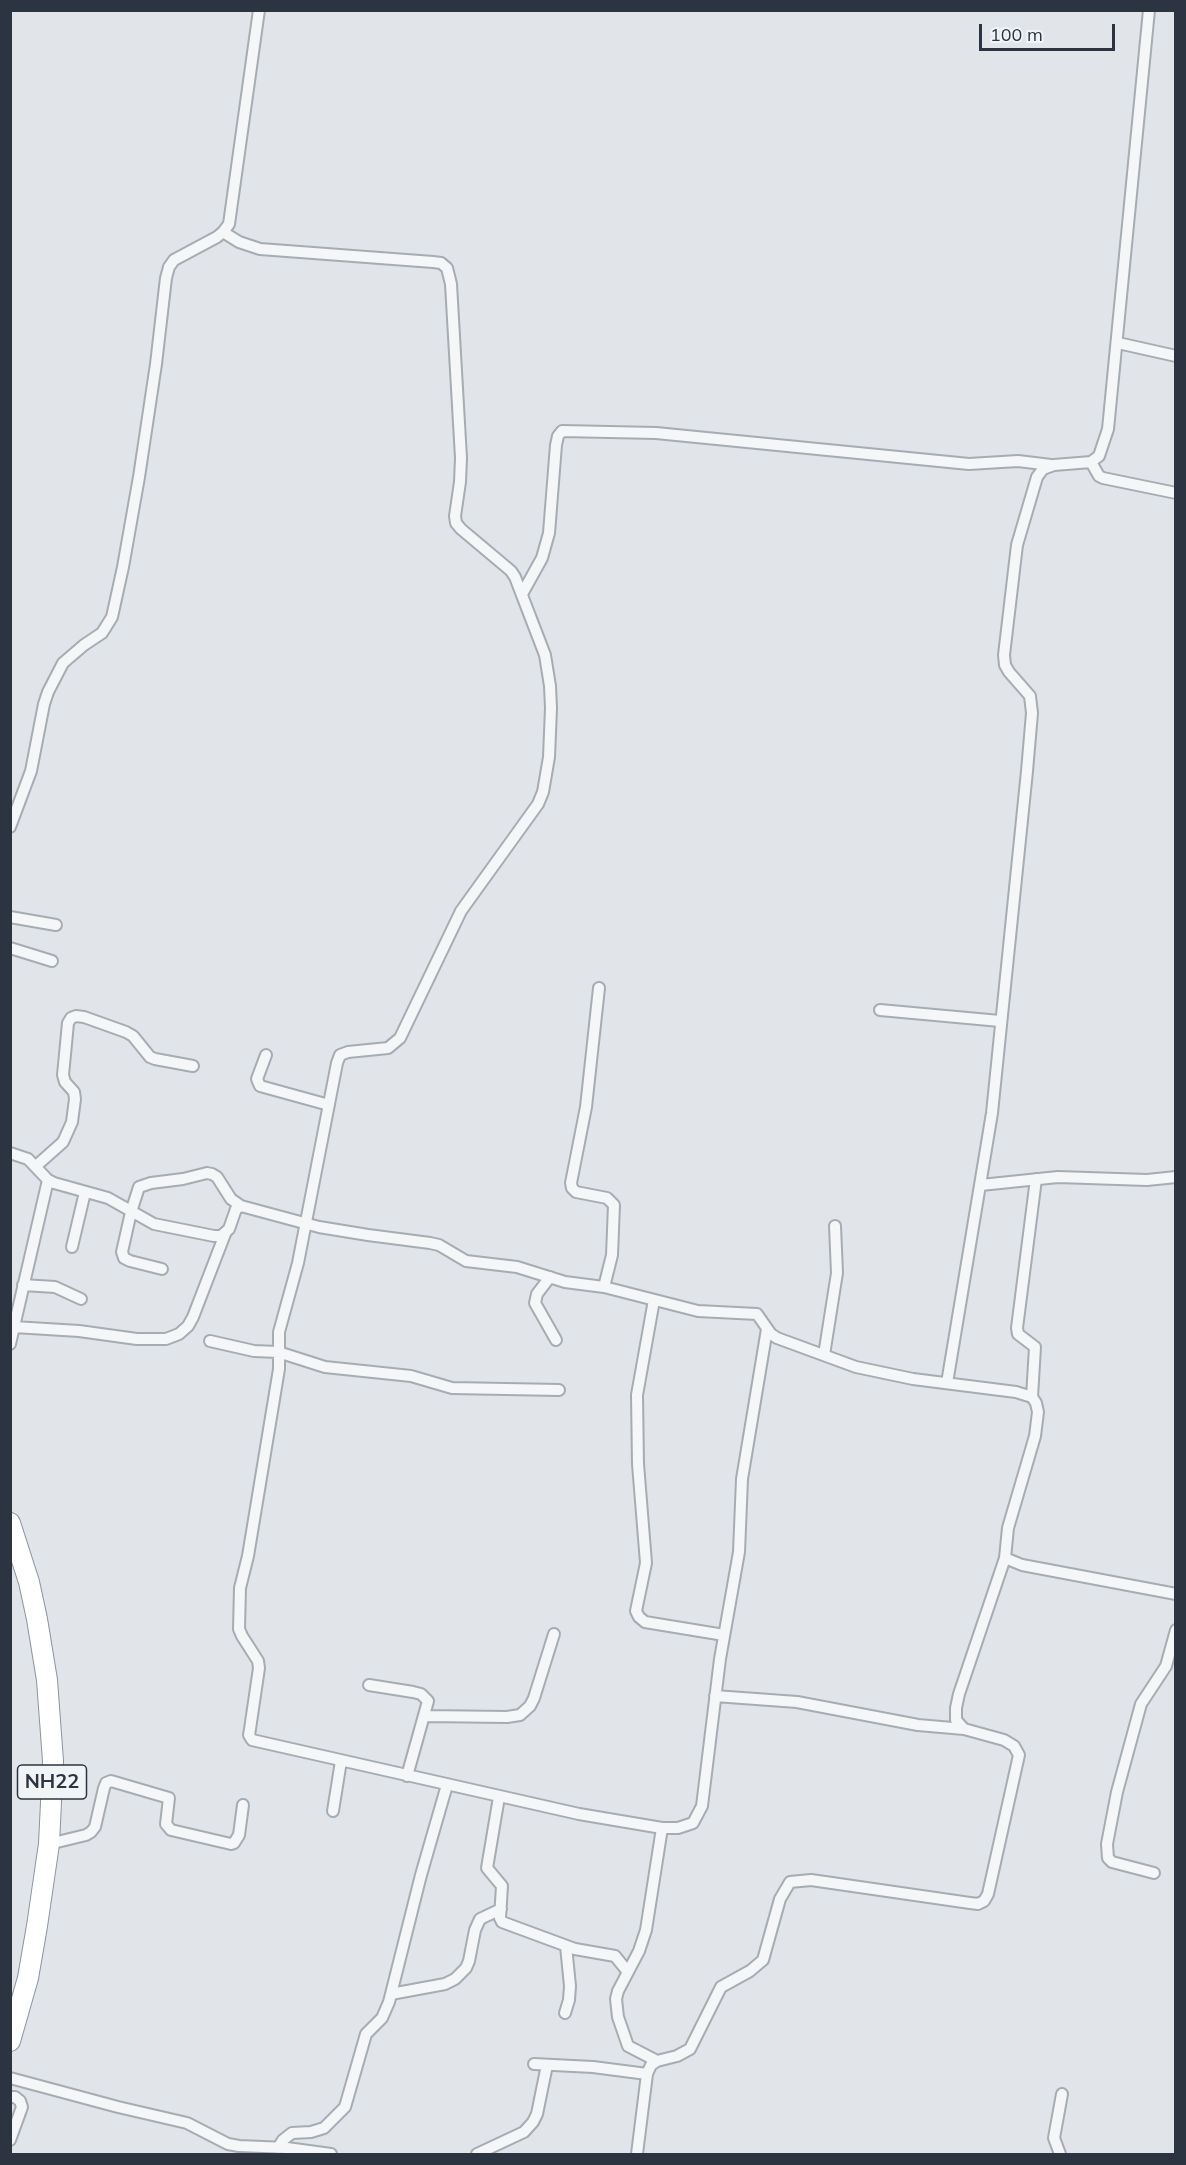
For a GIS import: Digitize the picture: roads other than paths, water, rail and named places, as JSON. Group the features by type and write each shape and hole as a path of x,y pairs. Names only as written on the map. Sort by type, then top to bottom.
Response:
{"highway":[{"name":"NH22","path":"10,1523 29,1582 47,1680 53,1761 49,1844 28,1978 10,2041"},
{"name":"NH22","path":"10,1561 27,1634 37,1700 40,1763 36,1851 30,1904 10,2001"}],"street":[{"path":"10,827 31,771 48,692 63,663 102,633 112,617 139,477 166,278 169,267 182,255 223,232 229,224 259,10"},
{"path":"522,594 542,558 549,533 556,445 562,431 656,433 969,464 1018,461 1054,465 1091,462 1099,456 1108,429 1118,343 1149,10"},
{"path":"223,232 239,242 260,249 433,262 441,263 447,268 451,284 460,427 460,482 456,523 511,571 545,655 550,686 549,757 541,798 533,814 461,911 400,1038 388,1048 348,1052 340,1055 335,1072 298,1263 279,1332 279,1369 248,1556 240,1588 239,1629 258,1661 259,1668 249,1736 252,1740 579,1814 662,1828 686,1826 693,1823 702,1806 715,1696 738,1552 742,1479 767,1329"},
{"path":"1118,343 1176,356"},
{"path":"1091,462 1099,476 1103,478 1176,493"},
{"path":"947,1383 992,1113 1000,1021 1020,852 1032,713 1030,696 1009,672 1004,655 1016,551 1037,477 1043,469 1054,465"},
{"path":"10,917 56,925"},
{"path":"10,948 52,961"},
{"path":"599,988 586,1107 571,1183 576,1192 607,1198 614,1205 612,1255 604,1287"},
{"path":"880,1010 1000,1021"},
{"path":"36,1166 63,1142 72,1122 74,1092 65,1082 63,1075 68,1023 71,1018 84,1017 126,1032 133,1036 150,1057 193,1066"},
{"path":"266,1055 257,1078 260,1086 329,1104"},
{"path":"10,1153 28,1159 54,1184 108,1198 154,1224 214,1236 225,1234"},
{"path":"162,1269 124,1258 122,1247 139,1187 207,1173 217,1177 227,1194 241,1206 305,1223 439,1245 466,1261 517,1267 565,1282 604,1287 707,1313 758,1314 767,1329 777,1338 856,1367 882,1374 1016,1392 1032,1397"},
{"path":"981,1185 1072,1177 1147,1180 1176,1177"},
{"path":"10,1344 48,1179"},
{"path":"964,1729 956,1720 959,1694 1005,1558 1008,1528 1036,1430 1038,1412 1032,1397 1035,1347 1021,1337 1017,1328 1036,1179"},
{"path":"72,1247 85,1192"},
{"path":"14,1327 79,1331 137,1339 166,1339 179,1334 188,1326 193,1317 225,1234 229,1229 233,1213 241,1206"},
{"path":"824,1355 837,1273 835,1226"},
{"path":"550,1277 537,1294 535,1304 556,1341"},
{"path":"23,1285 55,1287 81,1299"},
{"path":"654,1300 637,1395 638,1464 646,1563 636,1611 645,1622 724,1635"},
{"path":"210,1341 254,1351 278,1352 325,1367 403,1375 452,1388 559,1390"},
{"path":"1005,1558 1022,1565 1176,1594"},
{"path":"1154,1873 1112,1862 1108,1858 1107,1844 1117,1792 1141,1704 1166,1666 1176,1630"},
{"path":"425,1716 507,1717 520,1715 530,1706 534,1698 554,1634"},
{"path":"369,1685 421,1694 428,1701 407,1776"},
{"path":"637,2154 647,2074 651,2066 657,2061 690,2049 721,1987 750,1971 763,1960 780,1899 790,1882 811,1880 978,1904 984,1900 995,1862 1019,1755 1014,1746 1004,1740 964,1729 918,1725 790,1701 715,1696"},
{"path":"333,1811 341,1761"},
{"path":"49,1844 91,1832 95,1827 104,1788 106,1783 111,1781 169,1798 166,1824 171,1830 231,1844 239,1835 243,1805"},
{"path":"278,2148 292,2133 318,2131 341,2113 348,2101 366,2034 382,2018 391,1994 420,1875 447,1785"},
{"path":"499,1797 487,1862 490,1873 502,1886 500,1918 507,1924 566,1946 615,1956 628,1972"},
{"path":"657,2061 628,2046 618,2017 616,1999 639,1951 646,1930 662,1828"},
{"path":"391,1994 445,1984 455,1979 466,1968 470,1960 475,1930 480,1919 501,1909"},
{"path":"565,2013 570,1986 566,1946"},
{"path":"534,2064 593,2067 647,2074"},
{"path":"477,2154 524,2132 533,2122 547,2065"},
{"path":"10,2078 187,2123 228,2144 331,2154"},
{"path":"1060,2154 1054,2138 1062,2094"},
{"path":"10,2097 15,2097 20,2101 22,2107 10,2140"}]}
